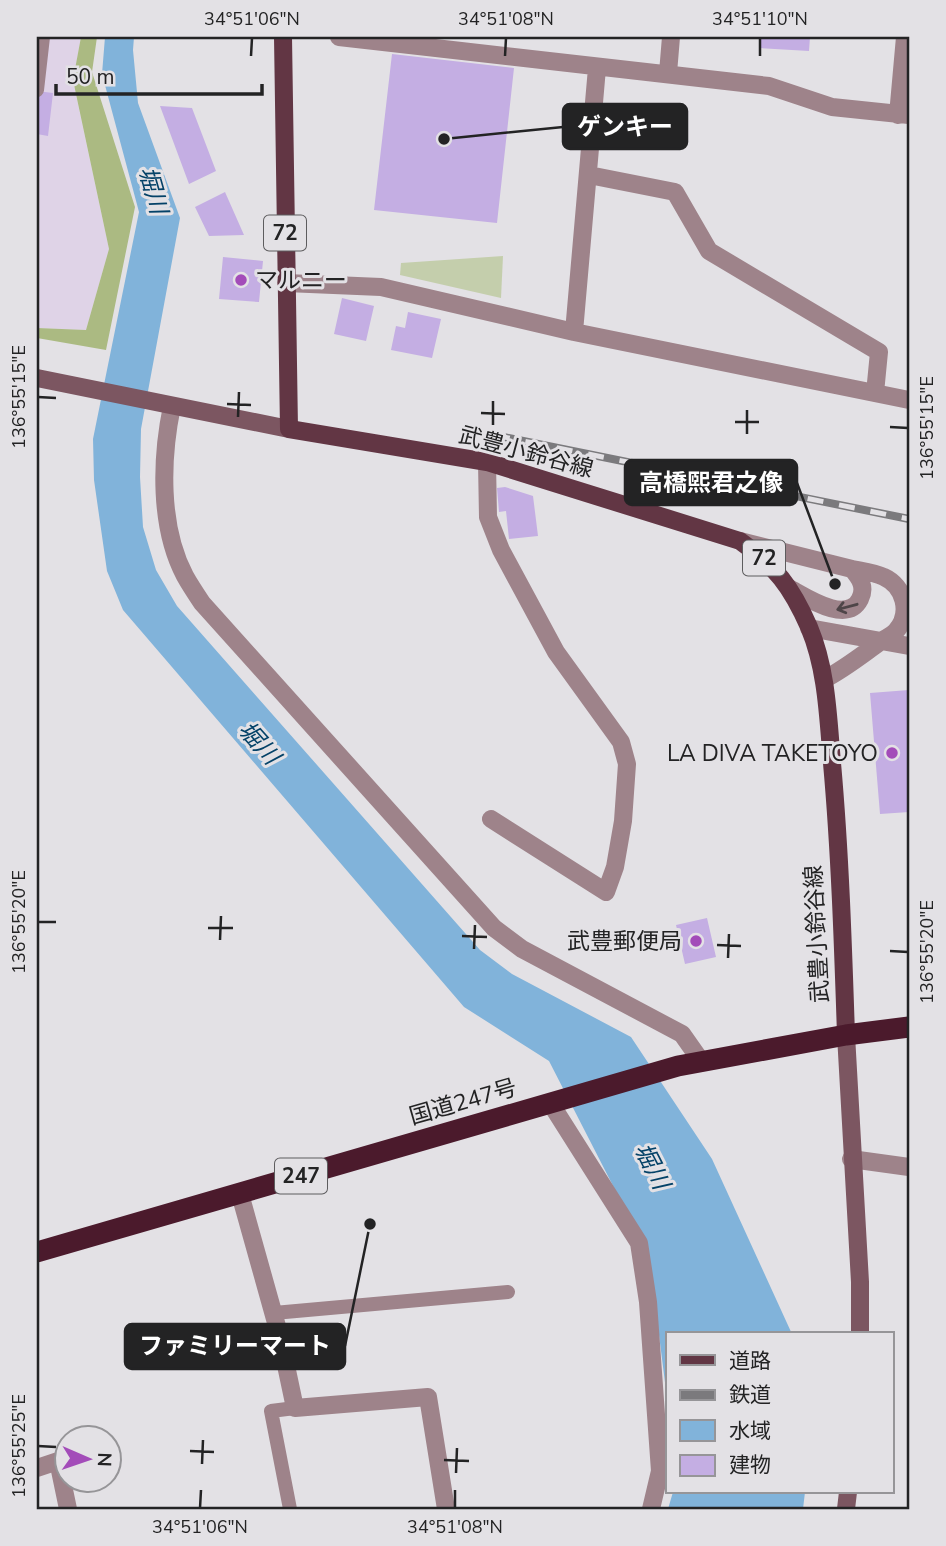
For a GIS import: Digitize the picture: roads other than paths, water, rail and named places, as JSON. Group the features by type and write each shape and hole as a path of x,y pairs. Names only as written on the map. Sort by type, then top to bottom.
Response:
{"highway":[{"name":"国道247号","path":"37,1252 677,1066 846,1035 909,1027"}],"main road":[{"name":"72","path":"283,37 289,429"},
{"name":"武豊小鈴谷線","path":"289,429 487,462 740,541 768,561 789,588 809,628 825,680 836,803 846,1035"}],"street":[{"path":"339,37 769,86 832,107 904,115 905,37"},
{"path":"668,73 671,37"},
{"path":"574,332 597,68"},
{"path":"589,175 675,192 709,251 879,352 875,393"},
{"path":"286,283 381,287 574,332 909,400"},
{"path":"37,378 289,429"},
{"path":"172,406 166,435 164,501 175,550 184,575 202,603 494,928 522,949 682,1034 701,1061"},
{"path":"487,462 488,517 501,550 556,652 621,742 627,764 623,821 615,867 606,892 491,819"},
{"path":"740,541 882,576 895,583 902,595 905,609 902,622 895,632 850,666 825,680"},
{"path":"789,588 823,607 847,609 858,604 863,592 861,580 852,569"},
{"path":"809,628 909,646"},
{"path":"846,1035 860,1282 860,1332"},
{"path":"558,1102 639,1244 648,1301 660,1472 652,1509"},
{"path":"852,1159 909,1167"},
{"path":"240,1194 274,1313 295,1408 428,1397 446,1509"},
{"path":"37,1468 58,1461 68,1509"}],"lane":[{"path":"37,90 43,37"},
{"path":"274,1313 508,1292"},
{"path":"290,1509 271,1411 295,1408"}],"water":[{"name":"堀川","path":"105,37 134,37 138,103 180,218 141,429 143,527 156,570 177,606 480,950 512,974 631,1037 712,1159 791,1332 666,1332 666,1390 649,1256 549,1061 464,1007 123,610 107,571 94,480 93,439 139,212 102,74"},
{"path":"672,1494 805,1494 803,1509 668,1509"}],"railway":[{"path":"494,435 909,519"}],"place":[{"name":"ゲンキー","path":"444,139"},
{"name":"マルニー","path":"241,280"},
{"name":"高橋煕君之像","path":"835,584"},
{"name":"LA DIVA TAKETOYO","path":"892,753"},
{"name":"武豊郵便局","path":"696,941"},
{"name":"ファミリーマート","path":"370,1224"}]}
